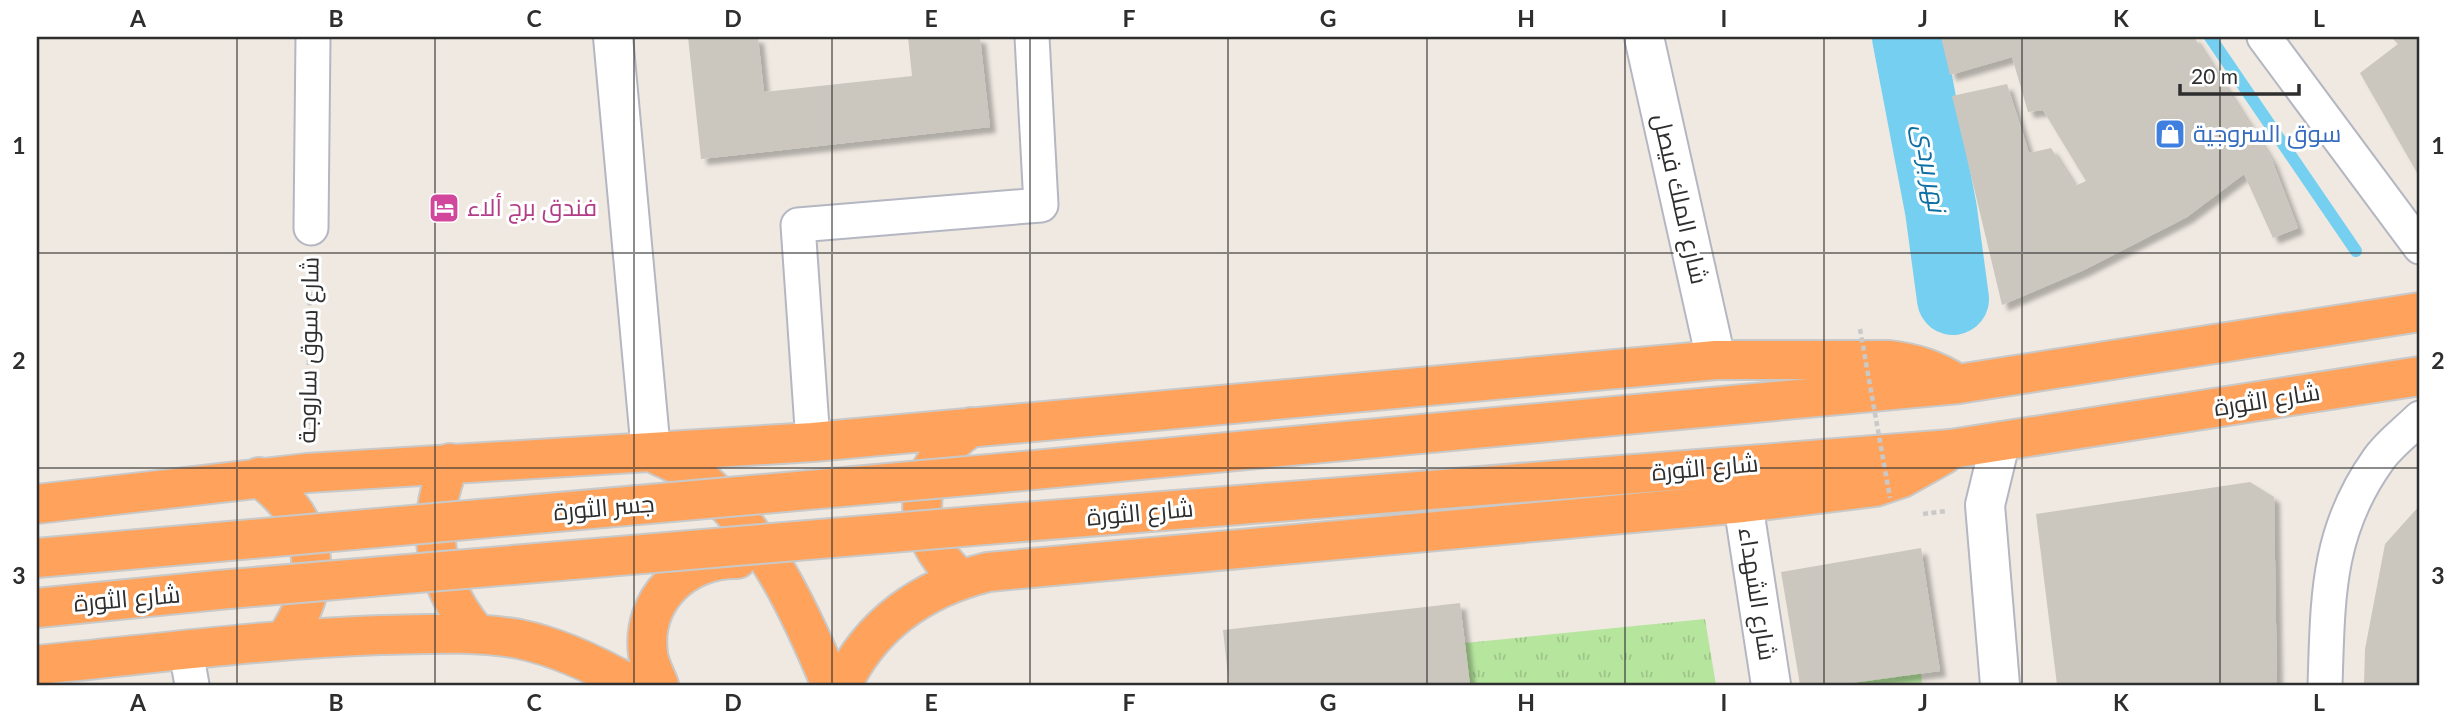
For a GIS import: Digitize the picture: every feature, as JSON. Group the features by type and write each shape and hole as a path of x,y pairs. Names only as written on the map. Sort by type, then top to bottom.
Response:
{"highway":[{"path":"37,504 307,472 813,442 1716,360 1913,362 1937,371 1958,384 2420,312"},
{"name":"شارع الثورة","path":"985,525 1951,449 2420,376"},
{"name":"جسر الثورة","path":"218,542 1958,384"},
{"path":"960,579 941,561 928,538 922,513 924,487 933,462 949,442 971,427"},
{"path":"842,685 851,666 872,637 898,612 927,593 960,579 1015,569 1743,503 1875,488 1928,466 1951,449"},
{"path":"651,452 693,472 724,503 779,571 831,685"},
{"path":"450,463 436,507 435,552 449,596 475,633"},
{"path":"259,477 280,493 297,514 307,538 312,565 309,591 301,616 286,638"},
{"name":"جسر الثورة","path":"218,590 985,525"},
{"name":"شارع الثورة","path":"37,558 218,542"},
{"path":"659,685 648,655 649,622 663,593 686,570 717,558 749,559 779,571"},
{"name":"شارع الثورة","path":"37,608 218,590"},
{"path":"37,665 189,668 286,638 475,633 521,640 563,652 631,685"}],"street":[{"path":"311,228 313,37"},
{"path":"613,37 651,452"},
{"path":"813,442 798,225 1041,205 1032,37"},
{"name":"شارع الملك فيصل","path":"1644,37 1716,360"},
{"path":"2264,37 2420,247"},
{"path":"2325,685 2328,586 2345,518 2379,458 2420,418"},
{"path":"2000,443 1985,505 2000,685"},
{"name":"شارع الشهداء","path":"1743,503 1771,685"}],"path":[{"name":"شارع سوق ساروجة","path":"307,472 311,228"},
{"path":"1860,329 1890,498"},
{"path":"1909,516 1985,505"}],"green space":[{"path":"1705,619 1716,685 1470,685 1465,643"},
{"path":"1921,672 1922,685 1837,685"}],"building":[{"path":"688,37 758,37 764,92 912,76 908,37 980,37 990,127 701,159"},
{"path":"1941,37 2194,37 2272,160 2298,228 2273,238 2244,174 2187,217 2084,270 2002,305 1952,96 2007,84 2029,153 2051,148 2075,186 2086,181 2043,110 2028,112 2012,57 1950,75"},
{"path":"2391,37 2420,37 2420,178 2360,73 2398,44"},
{"path":"2250,482 2274,497 2277,685 2057,685 2036,514"},
{"path":"2420,505 2420,685 2364,685 2365,649 2385,544"},
{"path":"1921,548 1940,671 1837,685 1800,685 1781,572"},
{"path":"1460,603 1470,685 1229,685 1223,630"}],"waterway":[{"name":"نهر بردى","path":"1908,37 1941,210 1953,299"},
{"path":"2210,37 2356,251"}],"place":[{"name":"سوق السروجية","path":"2170,134"},
{"name":"فندق برج ألاء","path":"444,208"}]}
